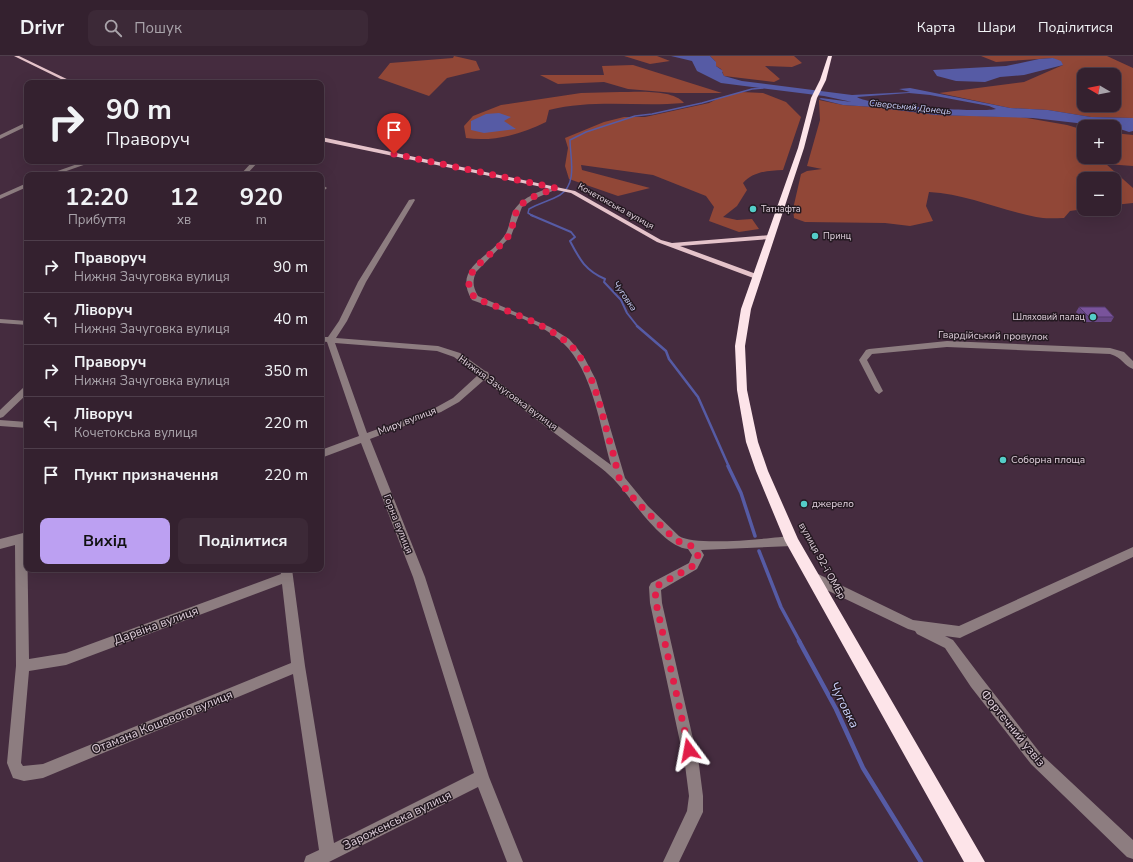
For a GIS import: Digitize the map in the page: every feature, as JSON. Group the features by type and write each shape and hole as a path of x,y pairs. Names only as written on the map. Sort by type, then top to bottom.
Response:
{"highway":[{"name":"вулиця 92-ї ОМБр","path":"830,56 823,80 814,98 801,148 756,277 742,327 740,360 742,390 746,415 757,456 792,541 975,862"}],"main road":[{"path":"16,56 67,80"},
{"name":"Кочетокська вулиця","path":"324,140 563,190 582,196 670,246 756,277"},
{"path":"670,246 770,237"}],"street":[{"path":"0,136 24,125"},
{"path":"57,172 83,164"},
{"path":"246,172 253,164"},
{"path":"0,197 24,186"},
{"name":"Нижня Зачуговка вулиця","path":"563,190 526,202 520,207 516,213 514,225 509,236 473,270 468,285 475,298 549,330 565,340 575,351 585,366 593,385 621,480"},
{"path":"326,340 342,321 362,282 412,200"},
{"path":"0,322 24,323"},
{"name":"Нижня Зачуговка вулиця","path":"326,340 438,349 457,355 485,374 605,465 621,480 644,509 675,539 683,544 692,546 792,541"},
{"name":"Горна вулиця","path":"326,340 418,577 482,777 515,862"},
{"name":"Гвардійський провулок","path":"879,391 863,360 869,352 947,344 1110,351 1121,354 1133,366"},
{"name":"Миру вулиця","path":"324,453 438,410 456,400 485,374"},
{"path":"0,415 24,392"},
{"path":"0,423 24,425"},
{"path":"0,544 24,537 23,666"},
{"path":"671,862 695,812 696,796 692,765 656,603 655,587 693,566 698,555 692,546"},
{"name":"Фортечний узвіз","path":"912,625 960,632 1133,552"},
{"path":"286,573 298,666 328,854"},
{"name":"Дарвіна вулиця","path":"23,666 66,659 286,573"},
{"name":"Фортечний узвіз","path":"814,578 949,644 976,682 1036,759 1133,851"},
{"name":"Отамана Кошового вулиця","path":"23,666 14,763 18,773 24,774 43,771 298,666"},
{"name":"Зароженська вулиця","path":"312,862 482,777"}],"shaded area":[{"path":"454,56 476,61 480,70 447,78 429,96 378,78 390,63 453,58"},
{"path":"624,56 657,56 670,61 650,64"},
{"path":"710,56 794,56 802,63 792,67 765,66 780,79 774,82 724,76 721,69 716,66 715,61"},
{"path":"981,56 1107,56 1133,68 1133,118 1091,117 1048,110 1010,108 939,93 1024,82 1063,65 1053,58 996,62"},
{"path":"633,65 722,93 675,93 628,89 604,82 558,84 540,75 604,75 602,66"},
{"path":"645,92 672,95 684,103 599,104 566,107 549,110 546,122 518,133 487,139 466,138 464,126 473,116 501,105 581,93"},
{"path":"741,92 763,93 786,102 801,117 783,170 761,172 747,179 743,183 747,190 737,206 723,217 737,220 752,219 759,229 739,232 709,221 714,207 706,196 653,175 581,165 582,170 650,188 618,196 569,179 565,166 568,148 565,138 604,122 624,117 645,117 709,103 719,98"},
{"path":"819,100 843,105 874,107 936,115 1021,117 1067,125 1077,128 1077,164 1106,164 1115,172 1077,172 1077,210 1070,211 1064,218 1036,217 970,199 943,193 929,192 926,206 933,221 910,226 885,223 805,222 794,218 793,209 801,174 807,171 822,169 807,166 820,120"},
{"path":"1121,134 1133,135 1133,166 1106,164 1121,164"},
{"path":"1121,177 1133,188 1133,203 1121,204"}],"water":[{"name":"Сіверський Донець","path":"671,56 710,56 716,62 716,66 723,71 724,76 742,81 852,95 910,92 899,89 910,88 1010,108 1048,110 1091,117 1133,118 1133,131 1129,132 1121,129 1121,120 1077,120 1077,123 1033,118 936,115 874,107 843,105 819,99 852,102 824,96 721,83 697,71 692,61","holes":["909,93 930,95 989,106 996,109 969,110 924,108 880,103 857,97"]},
{"path":"1053,58 1061,61 1063,65 1024,75 1000,77 985,82 956,81 937,76 933,70 1006,66 1039,59"},
{"path":"499,113 511,117 504,121 516,129 484,133 471,130 471,121 486,114"}],"building":[{"path":"1079,307 1105,307 1114,317 1089,317"}],"waterway":[{"name":"Чуговка","path":"532,215 528,213 529,209 560,195 566,190 572,170 570,140 586,132 635,116 652,114 702,103 752,89 763,88"},
{"name":"Чуговка","path":"532,215 571,232 575,237 570,241 580,259 592,272 605,279 604,282 621,300 627,313 638,327"},
{"name":"Чуговка","path":"638,327 666,351 669,359 698,397 729,467"},
{"name":"Чуговка","path":"728,466 741,493 755,536"},
{"name":"Чуговка","path":"759,551 781,607 800,642"},
{"name":"Чуговка","path":"799,641 836,709 863,768 921,862"}],"place":[{"name":"Татнафта","path":"753,209"},
{"name":"Принц","path":"815,236"},
{"name":"Шляховий палац","path":"1093,317"},
{"name":"Соборна площа","path":"1003,460"},
{"name":"джерело","path":"804,504"}],"route":[{"path":"394,154 556,188 538,195 520,207 516,213 514,225 509,236 473,270 468,285 475,298 549,330 565,340 575,351 585,366 593,385 621,480 644,509 675,539 683,544 692,546 698,555 693,566 655,587 656,603 689,750"}]}
